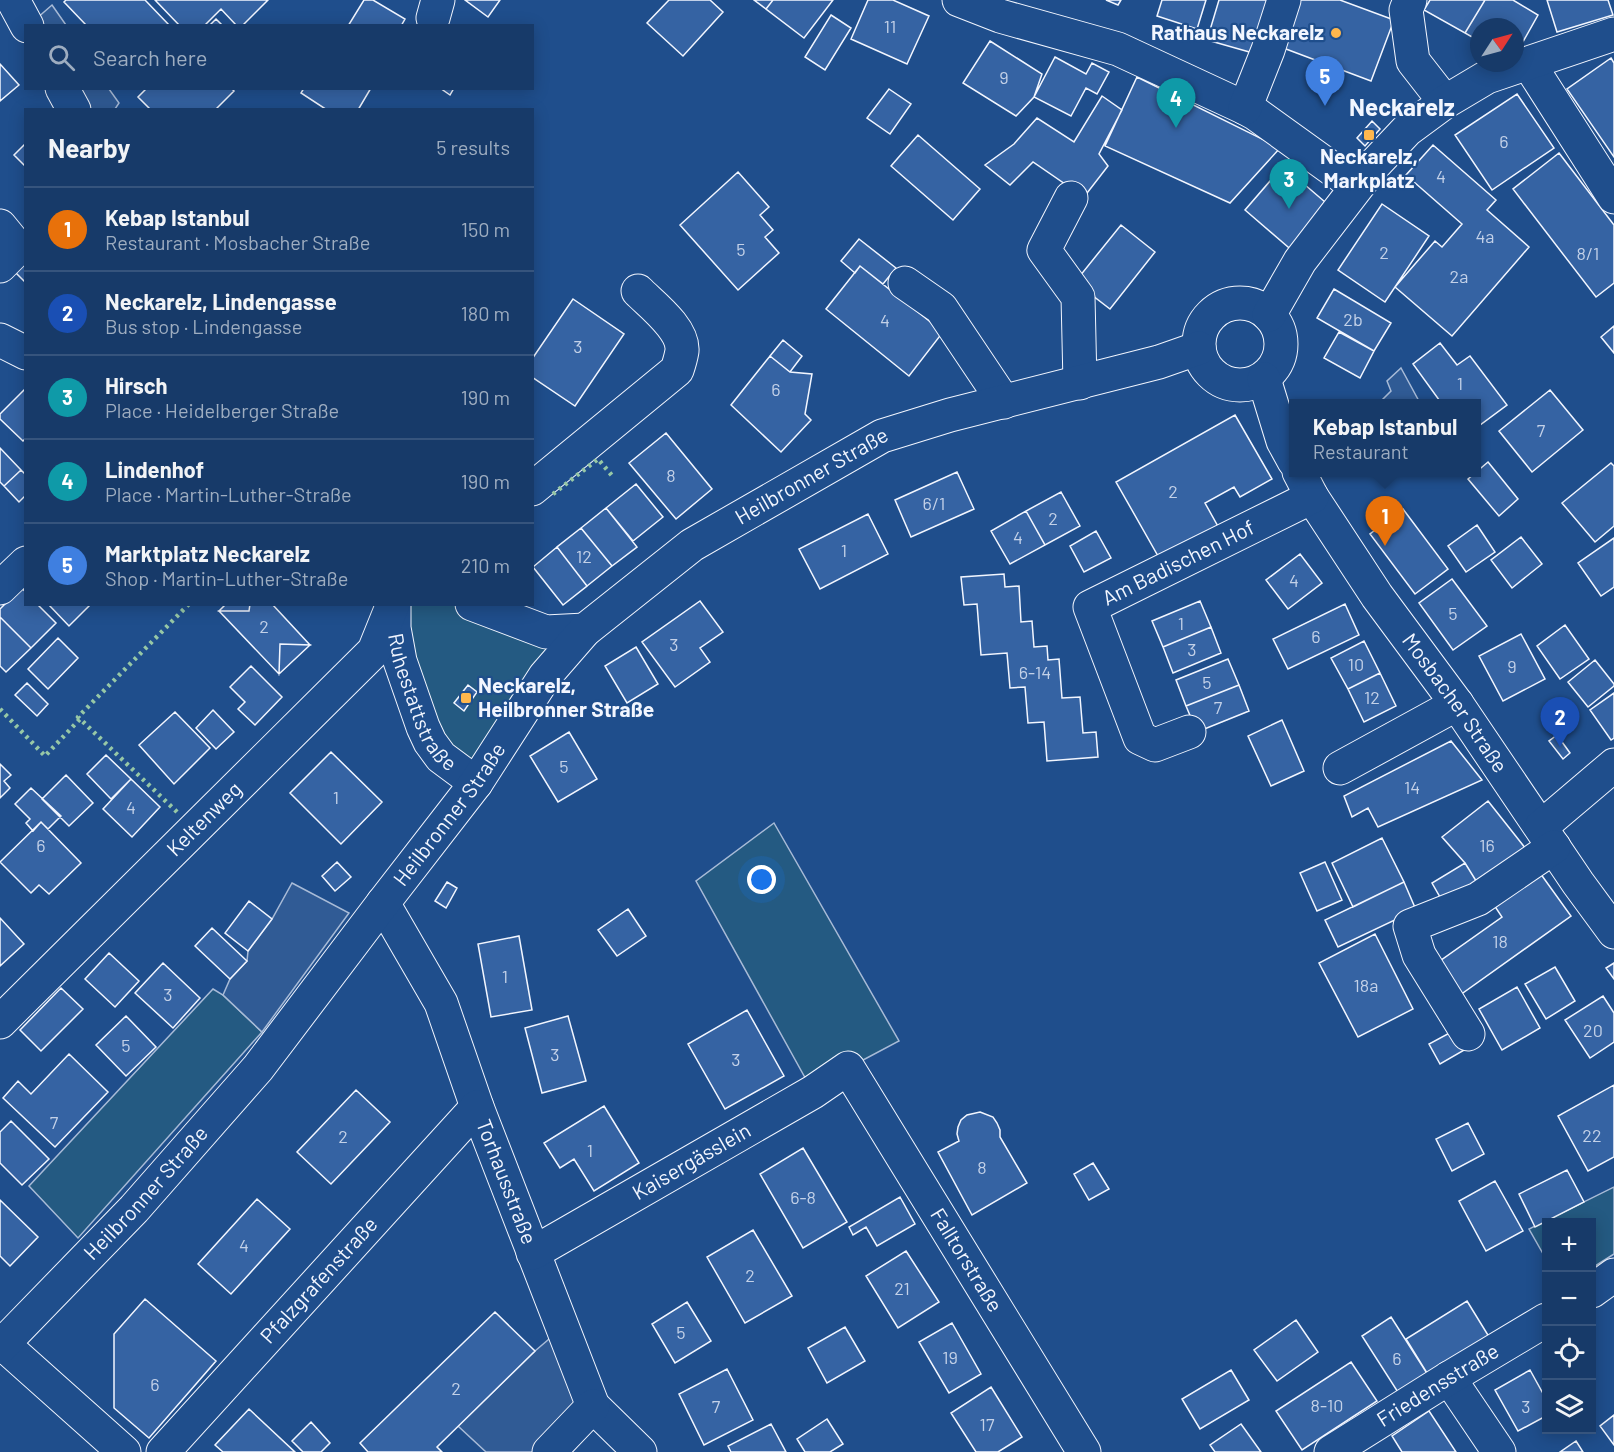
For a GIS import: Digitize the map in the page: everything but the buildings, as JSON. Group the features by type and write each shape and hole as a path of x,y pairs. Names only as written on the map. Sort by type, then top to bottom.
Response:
{"street":[{"path":"13,0 26,24"},
{"path":"959,0 1004,8 1118,49 1245,108 1356,186"},
{"path":"1245,108 1268,50 1284,0"},
{"path":"1410,0 1406,10 1413,61 1445,102"},
{"path":"1269,315 1300,261 1372,166 1407,130 1445,102 1487,77 1614,34"},
{"path":"1529,64 1614,197"},
{"path":"63,90 73,108"},
{"path":"1071,198 1044,250 1078,297 1080,382"},
{"path":"0,226 18,248 0,266"},
{"path":"905,283 941,308 1004,402"},
{"path":"534,487 677,370 682,349 680,338 675,329 638,291"},
{"path":"1234,303 1251,304 1269,315 1277,324 1282,349 1277,364 1264,379 1254,384 1237,386 1223,383 1212,376 1201,357 1199,348 1199,337 1209,316 1220,308 1234,303"},
{"path":"0,340 24,351"},
{"name":"Heilbronner Straße","path":"2,1345 134,1209 258,1068 476,783 545,676 585,630 692,545 882,436 950,415 1159,362 1199,348"},
{"name":"Mosbacher Straße","path":"1264,379 1283,441 1289,450"},
{"name":"Mosbacher Straße","path":"1308,478 1377,596 1456,704 1614,932"},
{"name":"Am Badischen Hof","path":"1189,732 1155,745 1140,738 1090,607 1308,478"},
{"path":"0,588 24,565"},
{"name":"Keltenweg","path":"0,1022 374,651 392,606"},
{"name":"Ruhestattstraße","path":"393,606 394,628 400,661 430,742 441,757 476,783"},
{"path":"477,606 546,632 585,630"},
{"path":"1340,768 1456,704"},
{"path":"1468,1034 1419,955 1410,926 1478,899 1547,837 1614,765"},
{"name":"Torhausstraße","path":"383,903 441,1002 477,1107 593,1406 628,1446"},
{"name":"Kaisergässlein","path":"533,1253 813,1092 848,1068"},
{"name":"Falltorstraße","path":"848,1068 1084,1452"},
{"name":"Pfalzgrafenstraße","path":"163,1452 477,1107"},
{"path":"1596,1288 1614,1275"},
{"name":"Friedensstraße","path":"1332,1452 1542,1322"},
{"path":"2,1345 124,1452"},
{"path":"1449,1378 1499,1452"},
{"path":"549,1452 593,1406"}],"shaded area":[{"path":"52,5 65,24 30,24"},
{"path":"63,90 110,90 119,103 116,108 73,108"},
{"path":"1401,368 1418,399 1383,399 1391,391 1387,381"},
{"path":"393,606 477,606 585,630 476,783 441,757"},
{"path":"774,823 899,1041 848,1068 813,1092 696,881"},
{"path":"292,883 349,913 262,1032 223,995 230,979 247,961 248,951 272,919"},
{"path":"213,989 223,995 262,1032 78,1238 29,1186"},
{"path":"1614,1187 1614,1254 1596,1265 1596,1218 1551,1218"},
{"path":"1542,1223 1542,1252 1529,1229"},
{"path":"562,1328 593,1406 549,1452 486,1452 458,1426"}],"hedge":[{"path":"553,494 598,459 614,478"},
{"path":"177,812 78,717 187,606"},
{"path":"0,709 45,756 80,719"}],"place":[{"name":"Rathaus Neckarelz","path":"1336,33"},
{"name":"Marktplatz Neckarelz","path":"1325,106"},
{"name":"Lindenhof","path":"1176,128"},
{"name":"Neckarelz, Markplatz","path":"1369,135"},
{"name":"Hirsch","path":"1289,209"},
{"name":"Kebap Istanbul","path":"1385,546"},
{"name":"Neckarelz, Heilbronner Straße","path":"466,698"},
{"name":"Neckarelz, Lindengasse","path":"1560,747"}],"district":[{"name":"Neckarelz","path":"1402,108"}]}
